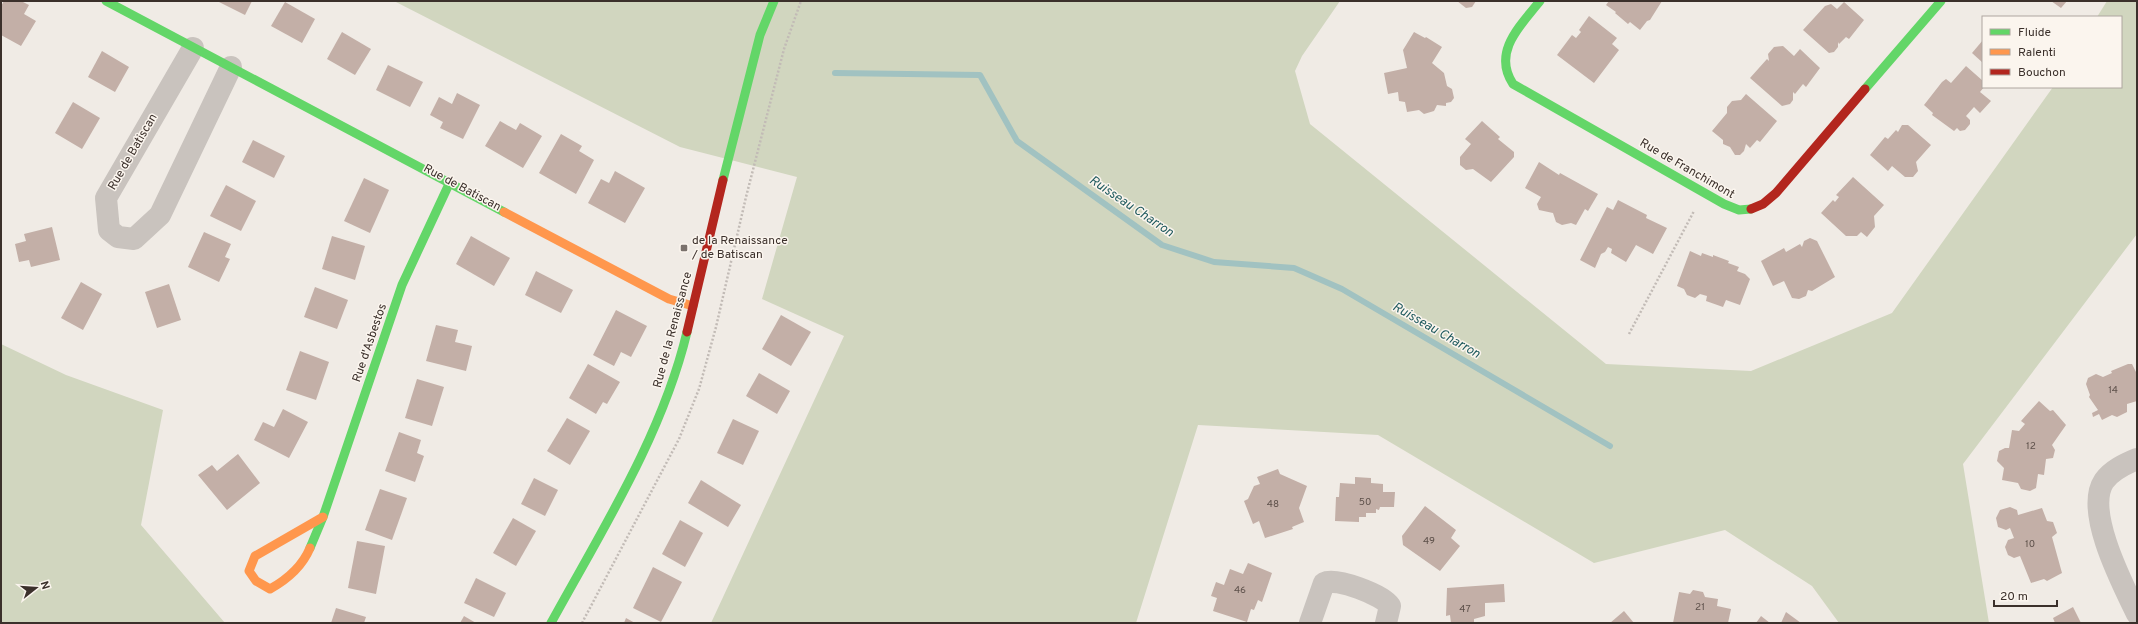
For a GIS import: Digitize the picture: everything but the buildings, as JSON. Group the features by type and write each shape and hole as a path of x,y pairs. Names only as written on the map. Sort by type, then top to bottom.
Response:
{"street":[{"name":"Rue de Batiscan","path":"106,1 669,299 693,306"},
{"name":"Rue de la Renaissance","path":"551,623 651,434 674,378 693,306 749,74 760,35 774,1"},
{"name":"Rue de Franchimont","path":"1540,1 1513,36 1508,47 1505,70 1507,77 1522,90 1734,210 1742,211 1751,210 1767,201 1941,1"},
{"name":"Rue de Batiscan","path":"193,48 106,198 109,230 118,237 134,239 160,215 231,67"},
{"name":"Rue d'Asbestos","path":"323,517 254,556 249,571 256,581 270,589 288,579 306,558 323,517 402,285 450,182"},
{"path":"2137,459 2123,465 2111,473 2104,482 2098,497 2099,512 2112,559 2137,614"},
{"path":"1310,623 1324,583 1334,580 1383,598 1390,606 1386,623"}],"path":[{"path":"728,275 784,49 802,1"},
{"path":"1629,334 1703,192"}],"green space":[{"path":"394,1 1340,1 1302,56 1295,71 1310,124 1606,364 1751,371 1892,313 2052,88 2122,88 2122,16 2098,16 2107,1 2137,1 2137,234 1963,464 1989,623 1839,623 1812,586 1725,530 1594,563 1378,435 1198,425 1136,623 711,623 844,336 762,299 797,177 680,147"},
{"path":"1,344 66,375 163,410 141,525 225,623 1,623"}],"waterway":[{"name":"Ruisseau Charron","path":"835,73 980,75 1017,141 1162,245 1214,262 1294,268 1342,289 1610,446"}],"traffic: fast":[{"path":"106,1 504,212"},
{"path":"723,180 760,35 774,1"},
{"path":"1540,1 1517,30 1507,50 1507,72 1513,84 1724,204 1739,210 1751,209"},
{"path":"1865,89 1941,1"},
{"path":"310,548 323,517 402,285 450,182"},
{"path":"551,623 629,482 662,408 676,371 687,332"}],"traffic: slow":[{"path":"504,212 669,299 693,306"},
{"path":"310,548 299,567 283,581 270,589 256,581 249,571 255,556 323,517"}],"traffic: jam":[{"path":"1751,209 1763,204 1776,193 1865,89"},
{"path":"687,332 723,180"}],"place":[{"name":"de la Renaissance / de Batiscan","path":"684,248"}]}
